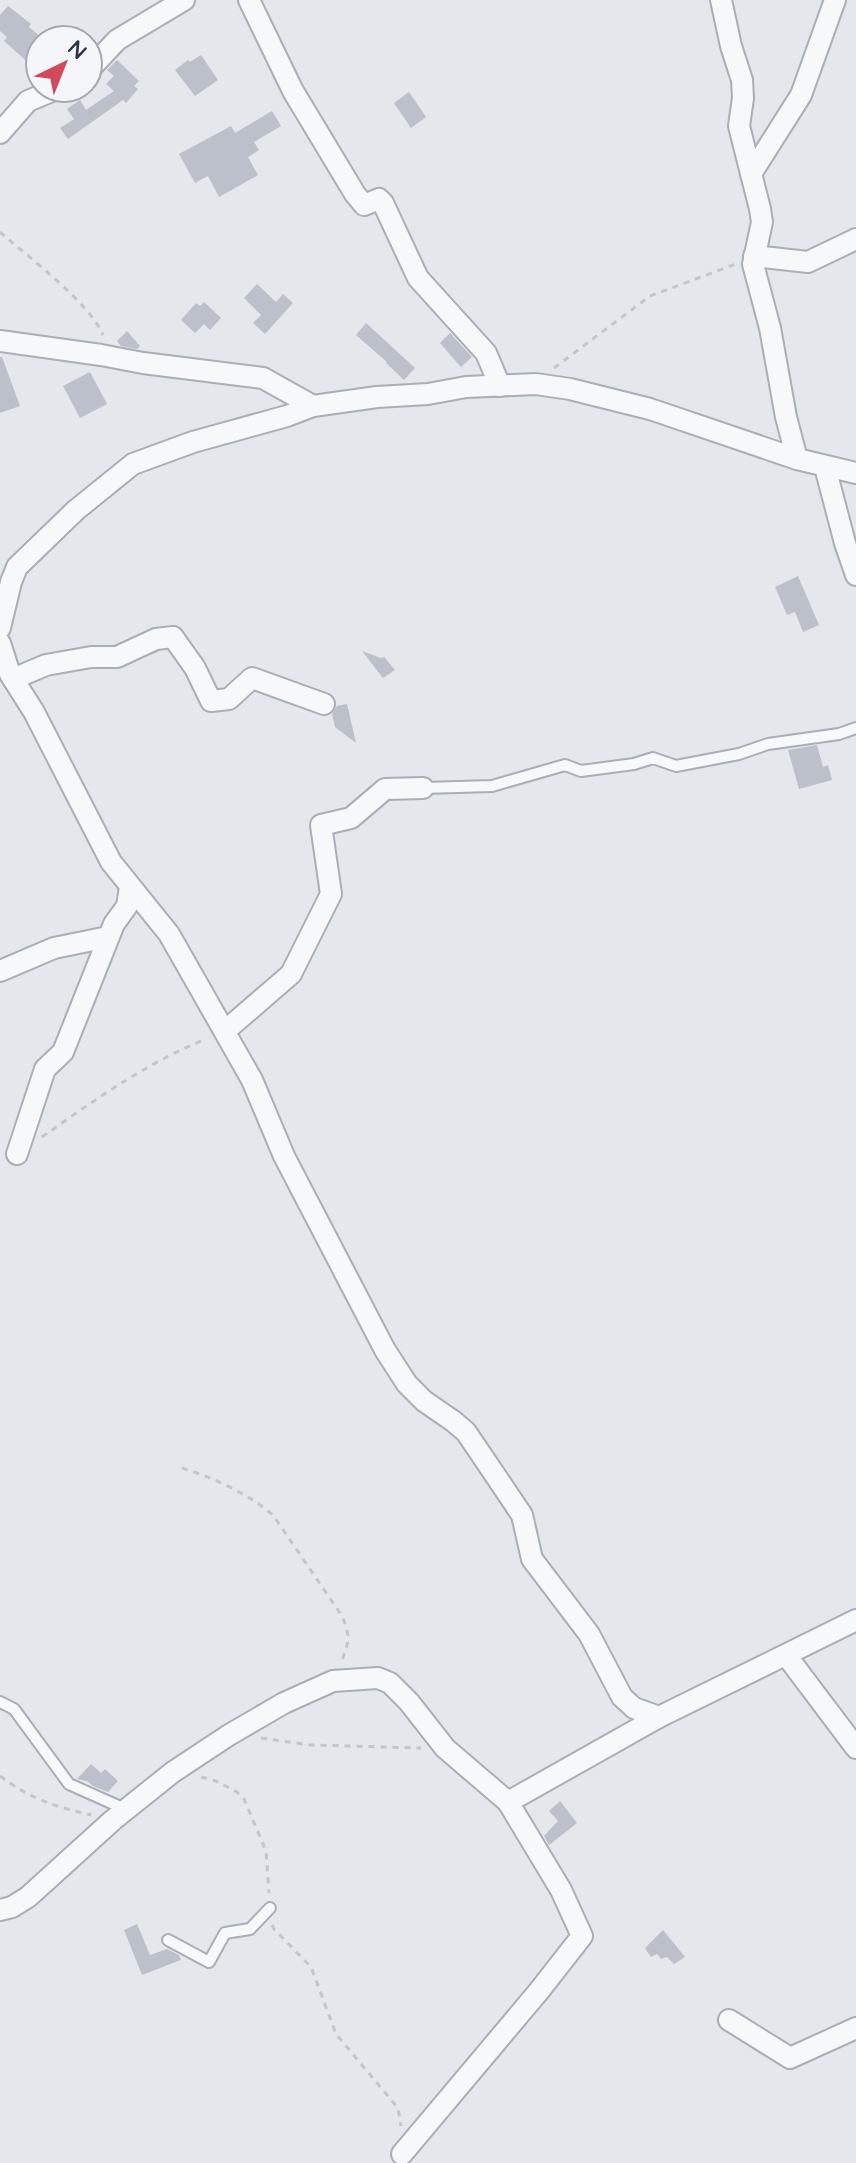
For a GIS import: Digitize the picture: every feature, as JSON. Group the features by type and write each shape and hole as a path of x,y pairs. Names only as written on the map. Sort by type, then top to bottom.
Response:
{"street":[{"path":"104,54 117,40 184,0"},
{"path":"249,0 293,91 355,194 364,205 379,199 383,203 418,278 486,353 500,386"},
{"path":"721,0 742,80 739,126 762,222 753,264 797,459"},
{"path":"751,174 801,95 835,0"},
{"path":"0,133 25,104"},
{"path":"754,256 808,262 856,239"},
{"path":"0,341 263,378 313,406"},
{"path":"0,628 17,567 76,510 133,464 193,442 313,406 466,387 536,384 650,409 797,459 856,473"},
{"path":"825,467 856,575"},
{"path":"13,679 46,665 91,657 117,657 156,639 173,637 195,668 211,701 229,699 252,678 324,704"},
{"path":"0,643 10,674 34,712 104,850 169,934 252,1080 284,1156 392,1361 407,1384 424,1401 466,1432 522,1515 532,1559 589,1634 622,1697 634,1708 659,1717"},
{"path":"225,1031 291,974 331,894 321,825 351,818 385,789 423,788"},
{"path":"17,1154 45,1069 63,1052 108,937 127,906 130,887"},
{"path":"0,971 54,948 108,937"},
{"path":"508,1802 659,1717 856,1620"},
{"path":"786,1655 856,1748"},
{"path":"0,1910 28,1897 119,1815 173,1772 229,1735 284,1703 333,1681 378,1678 390,1683 445,1748 508,1802 561,1890 582,1936 402,2154"},
{"path":"729,2020 790,2058 856,2028"}],"lane":[{"path":"423,788 492,786 565,765 581,771 634,764 653,758 676,766 724,757 768,744 839,734 856,728"},
{"path":"0,1702 14,1709 69,1784 119,1815"},
{"path":"168,1940 209,1962 225,1933 250,1929 270,1908"}],"path":[{"path":"0,232 72,295 100,327 103,335 101,355"},
{"path":"536,384 562,360 650,296 722,271 754,256"},
{"path":"17,1154 131,1078 183,1048 225,1031"},
{"path":"182,1468 213,1478 273,1515 342,1616 349,1633 349,1641 333,1681"},
{"path":"229,1735 310,1745 445,1748"},
{"path":"173,1772 216,1781 244,1799 266,1851 271,1923 308,1962 336,2034 398,2108 402,2154"},
{"path":"0,1776 21,1791 53,1806 119,1815"}],"building":[{"path":"8,6 31,24 24,24 24,59 4,41 7,37 0,31 0,15"},
{"path":"201,55 218,80 195,96 175,70"},
{"path":"117,60 139,81 134,86 138,89 126,103 123,100 68,139 60,128 74,119 67,109 74,104 82,104 86,110 95,104 104,104 104,98 114,91 106,84 114,76 107,70"},
{"path":"409,92 426,117 411,128 394,103"},
{"path":"272,111 281,126 254,142 259,150 248,157 258,175 219,197 208,176 195,183 179,154 231,126 235,133"},
{"path":"257,284 276,302 283,294 293,303 265,334 253,323 261,315 244,298"},
{"path":"204,302 221,318 210,330 204,324 195,333 181,320 196,303 200,306"},
{"path":"366,323 415,368 404,380 356,335"},
{"path":"127,331 140,346 137,349 121,346 117,341"},
{"path":"450,333 472,357 461,367 440,343"},
{"path":"0,357 20,406 0,413"},
{"path":"90,372 107,404 80,418 63,386"},
{"path":"798,576 819,625 803,632 795,612 787,615 775,587"},
{"path":"362,651 384,657 395,670 383,678"},
{"path":"347,704 356,743 335,727 332,714 337,706"},
{"path":"817,745 823,767 828,765 832,780 799,789 788,750"},
{"path":"91,1764 101,1773 105,1769 118,1781 108,1792 77,1779"},
{"path":"560,1801 577,1823 549,1845 544,1836 558,1821 549,1811"},
{"path":"137,1924 150,1955 167,1949 179,1955 181,1960 142,1975 124,1930"},
{"path":"663,1930 685,1957 674,1964 667,1957 661,1959 657,1954 651,1957 645,1948"}]}
